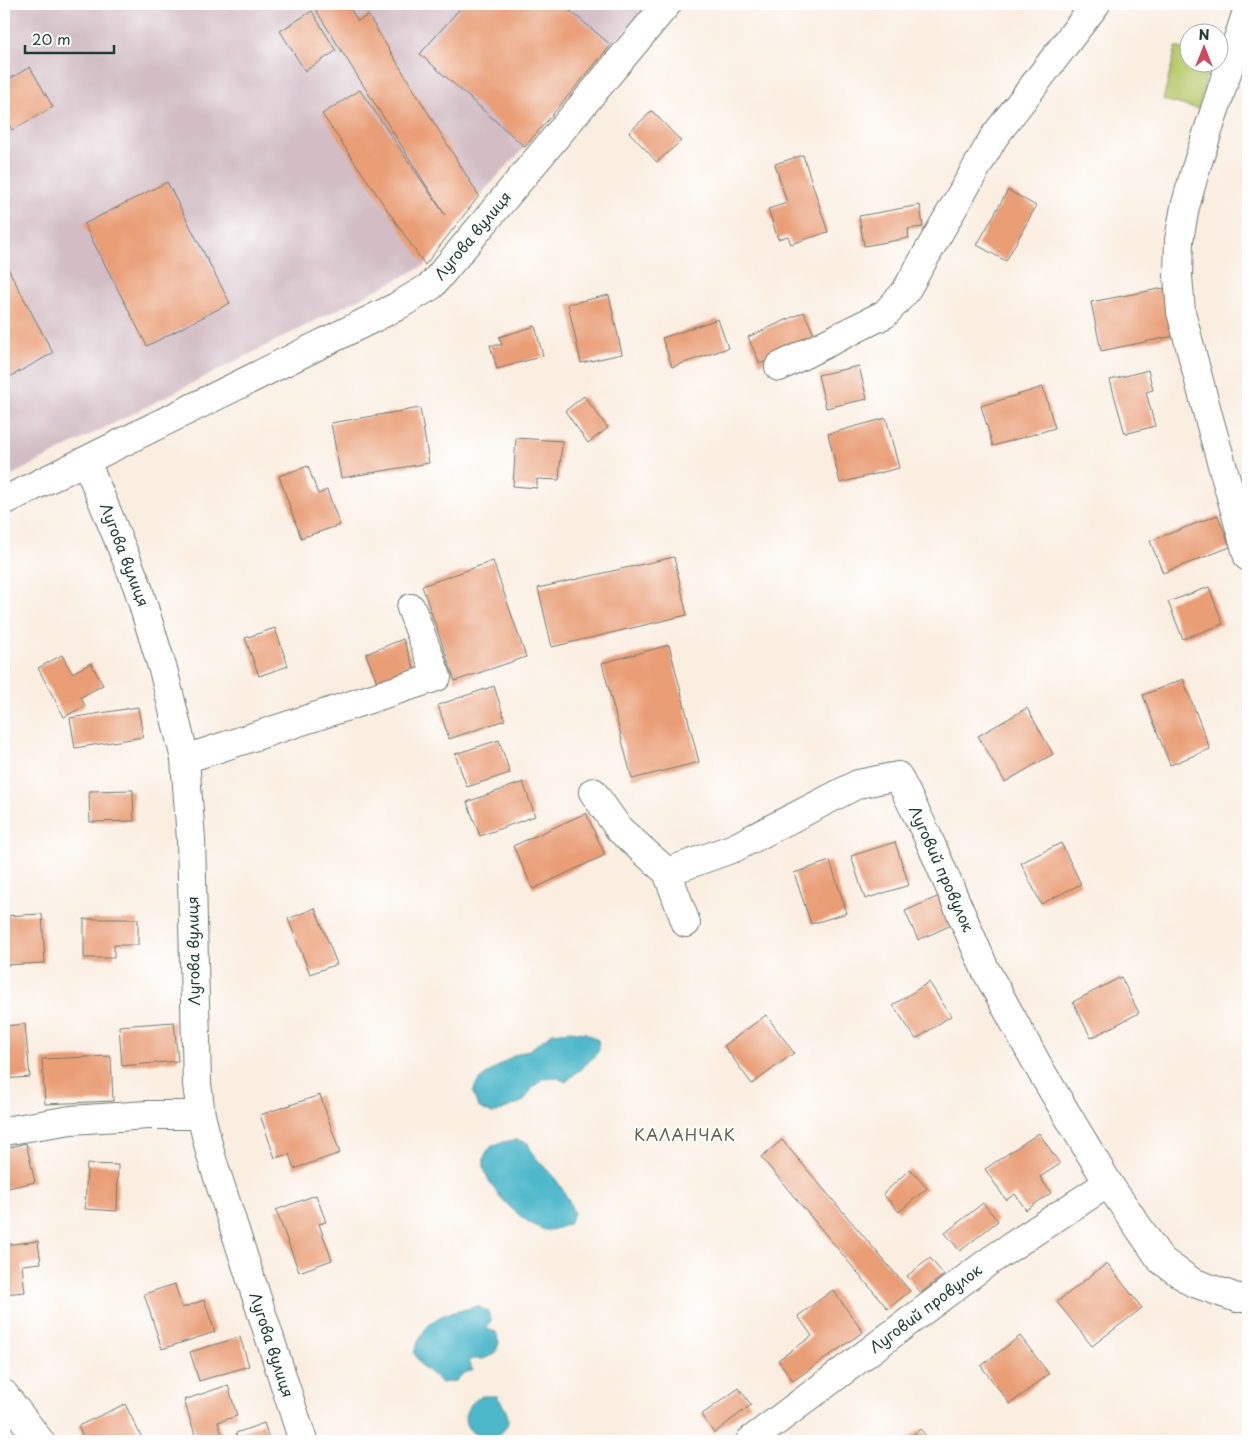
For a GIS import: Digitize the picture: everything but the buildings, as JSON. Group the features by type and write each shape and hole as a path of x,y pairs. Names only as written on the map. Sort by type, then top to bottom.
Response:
{"street":[{"name":"Лугова вулиця","path":"4,501 396,307 431,286 667,4"},
{"path":"779,367 885,314 893,306 905,292 994,137 1096,4"},
{"path":"1248,8 1194,176 1180,240 1178,276 1181,312 1248,557"},
{"name":"Лугова вулиця","path":"86,461 137,585 164,673 185,759 191,839 197,1084 201,1115 211,1156 303,1441"},
{"path":"185,759 437,677 412,608"},
{"name":"Луговий провулок","path":"667,872 734,848 858,784 898,776 927,835 985,969 1041,1071 1108,1183 1161,1260 1192,1282 1237,1298 1248,1298"},
{"path":"593,792 619,829 667,872 686,923"},
{"path":"4,1130 72,1120 201,1115"},
{"name":"Луговий провулок","path":"750,1441 988,1262 1108,1183"},
{"path":"4,1394 40,1441"}],"shaded area":[{"path":"4,4 653,4 611,45 525,147 479,196 425,265 4,479"}],"green space":[{"path":"1176,47 1180,48 1180,72 1208,72 1198,109 1163,100"}],"water":[{"path":"570,1031 586,1033 598,1040 599,1050 588,1063 566,1082 558,1078 543,1079 533,1087 524,1101 492,1114 478,1107 473,1093 476,1084 487,1074 513,1056 531,1049 553,1033"},
{"path":"517,1140 528,1143 536,1158 562,1189 574,1213 569,1224 549,1230 536,1226 511,1208 499,1196 490,1182 485,1169 484,1157 494,1145"},
{"path":"476,1306 488,1311 491,1320 487,1329 496,1332 499,1343 495,1354 483,1359 472,1359 468,1362 473,1370 464,1373 456,1381 442,1383 422,1366 414,1353 418,1343 423,1333 433,1321 447,1314"},
{"path":"482,1396 497,1396 505,1410 508,1421 503,1431 489,1440 473,1433 468,1428 465,1417 472,1403"}],"district":[{"name":"КАЛАНЧАК","path":"685,1135"}]}
